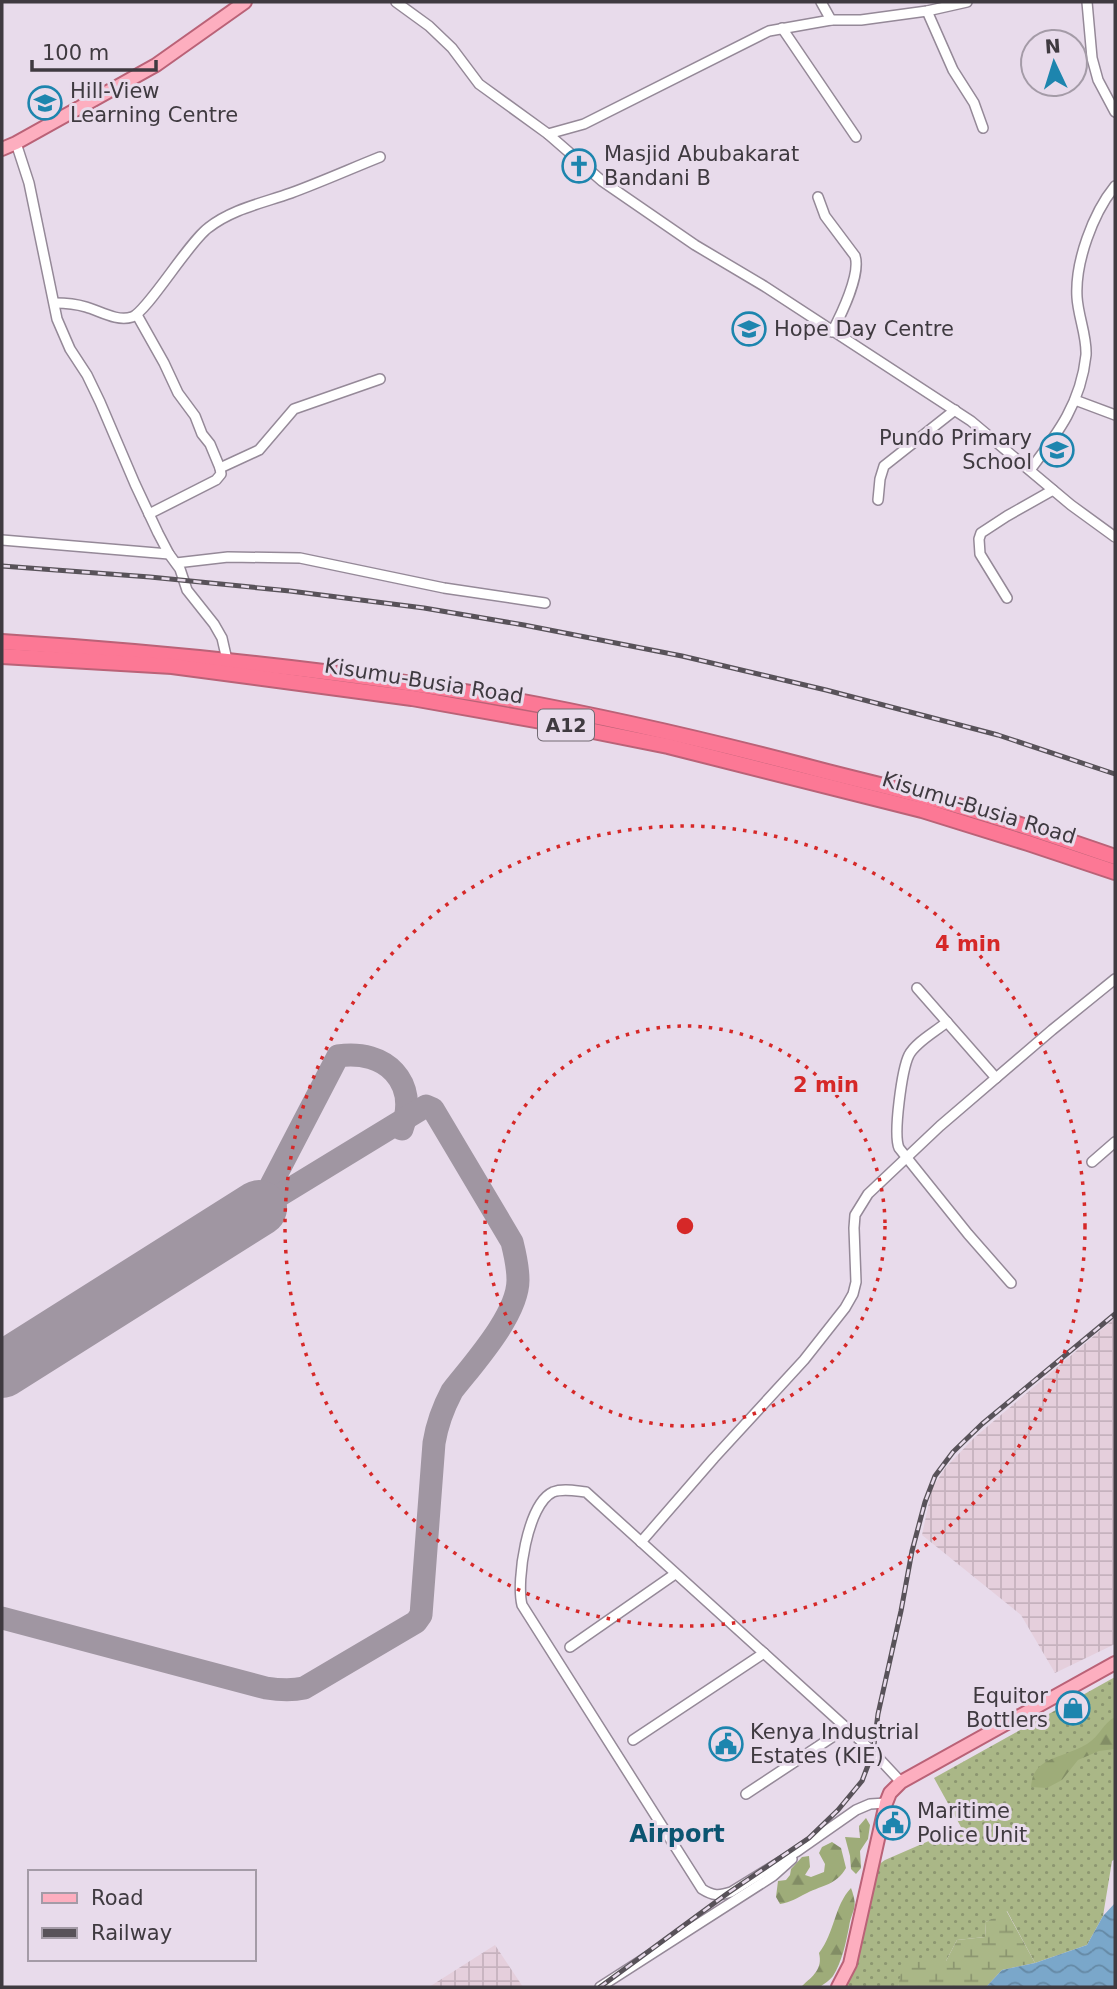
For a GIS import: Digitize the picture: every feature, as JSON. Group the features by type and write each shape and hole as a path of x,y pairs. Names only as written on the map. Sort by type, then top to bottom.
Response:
{"highway":[{"name":"Kisumu-Busia Road","path":"2,642 227,660 507,699 676,734 929,798 1115,857"},
{"name":"Kisumu-Busia Road","path":"2,656 172,666 412,698 558,724 668,746 922,810 1115,872"}],"main road":[{"path":"2,149 156,65 246,2"},
{"path":"838,1987 850,1965 890,1793 901,1782 1115,1663"}],"street":[{"path":"396,2 429,26 452,48 479,83 548,134 602,181 695,245 764,286 971,421 1071,505 1115,537"},
{"path":"821,2 831,20"},
{"path":"548,134 584,124 769,31 831,20 861,20 927,11 967,2"},
{"path":"1087,2 1092,58 1098,80 1115,112"},
{"path":"927,11 953,70 974,103 982,128"},
{"path":"782,28 856,137"},
{"path":"16,143 29,183 57,319 100,402 149,514 169,554 180,569 187,590 222,638 227,660"},
{"path":"55,303 85,306 125,318 137,315 179,259 206,229 228,215 311,186 380,157"},
{"path":"1030,470 1061,429 1082,379 1086,350 1077,296 1079,265 1104,200 1115,187"},
{"path":"818,197 825,215 855,256 857,264 832,332"},
{"path":"137,315 178,393 195,416 220,468 220,477 216,480 149,514"},
{"path":"220,468 259,450 294,409 380,379"},
{"path":"1075,400 1115,415"},
{"path":"878,500 884,466 955,410"},
{"path":"1007,598 980,554 981,533 1053,490"},
{"path":"2,540 169,554"},
{"path":"176,563 228,556 300,558 444,588 545,603"},
{"path":"641,1542 804,1360 845,1308 856,1282 855,1215 868,1194 940,1126 1115,979"},
{"path":"917,988 996,1078"},
{"path":"947,1023 914,1049 906,1062 897,1141 968,1234 1011,1283"},
{"path":"1092,1162 1115,1142"},
{"path":"886,1803 870,1804 856,1810 796,1852 731,1892 720,1896 702,1889 522,1605 520,1581 533,1515 542,1501 553,1492 586,1492 873,1752 901,1782"},
{"path":"569,1647 675,1574"},
{"path":"633,1740 764,1653"},
{"path":"746,1794 846,1728"},
{"path":"600,1987 773,1876 796,1852"}],"shaded area":[{"path":"1115,1318 1115,1644 1055,1673 1021,1615 922,1535 932,1488 946,1467 975,1437"},
{"path":"495,1945 523,1987 429,1987"}],"green space":[{"path":"1115,1677 1115,1859 1112,1861 1103,1916 1087,1945 1035,1963 1007,1911 986,1922 985,1937 957,1940 946,1961 901,1978 898,1987 838,1987 871,1870 885,1860 961,1827 934,1778"},
{"path":"1115,1717 1115,1749 1099,1751 1078,1760 1062,1780 1047,1788 1031,1787 1033,1776 1040,1766 1087,1744"},
{"path":"866,1818 870,1825 868,1839 860,1851 861,1868 856,1874 851,1869 845,1837 860,1838 859,1826"},
{"path":"832,1842 841,1848 846,1868 842,1874 829,1884 780,1904 776,1897 778,1881 786,1880 791,1869 802,1857 809,1856 810,1867 805,1875 811,1877 824,1872 825,1864 819,1853 822,1847"},
{"path":"851,1888 854,1909 836,1970 820,1987 802,1986 820,1964 819,1953 841,1903"},
{"path":"1006,1910 1035,1963 1002,1970 986,1987 898,1987 903,1962 946,1961 957,1940 985,1937 986,1922"}],"water":[{"path":"1115,1903 1115,1987 986,1987 1002,1970 1035,1963 1087,1945 1103,1916"}],"taxiway":[{"path":"259,1208 338,1056 371,1058 394,1072 402,1083 406,1097 402,1129"},
{"path":"2,1618 266,1688 290,1690 304,1688 416,1622 421,1615 437,1429 452,1391 493,1338 511,1308 518,1280 512,1242 433,1109 426,1106 259,1208"}],"runway":[{"path":"2,1370 259,1208"}],"railway":[{"path":"2,566 290,591 424,608 524,625 682,656 826,690 998,735 1115,774"},
{"path":"600,1987 728,1893 809,1838 838,1810 862,1781 873,1752 878,1714 912,1551 935,1476 953,1452 982,1424 1115,1314"}],"place":[{"name":"Hill-View Learning Centre","path":"45,103"},
{"name":"Masjid Abubakarat Bandani B","path":"579,166"},
{"name":"Hope Day Centre","path":"749,329"},
{"name":"Pundo Primary School","path":"1057,450"},
{"name":"Equitor Bottlers","path":"1073,1708"},
{"name":"Kenya Industrial Estates (KIE)","path":"726,1744"},
{"name":"Maritime Police Unit","path":"893,1823"}],"district":[{"name":"Airport","path":"677,1834"}]}
